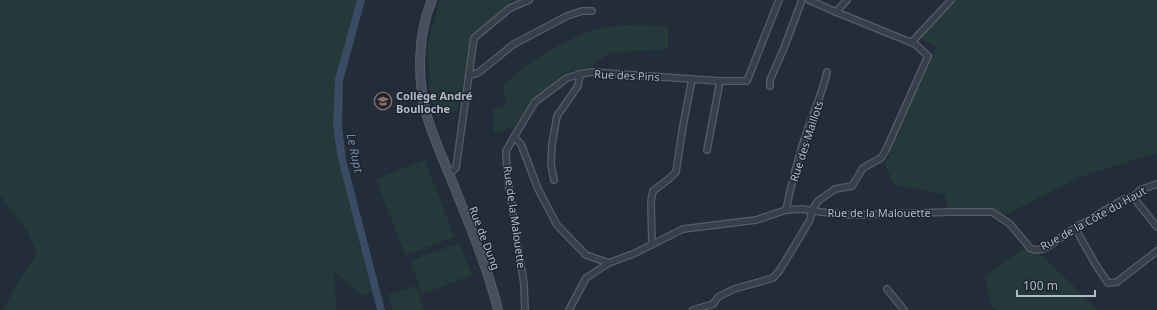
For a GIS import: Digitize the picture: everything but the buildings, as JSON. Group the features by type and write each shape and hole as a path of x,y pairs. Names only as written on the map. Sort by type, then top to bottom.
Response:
{"main road":[{"name":"Rue de Dung","path":"432,0 423,30 421,49 420,74 427,116 436,145 449,174 493,290 498,310"}],"street":[{"path":"449,174 456,168 474,38 510,8 529,0"},
{"name":"Rue des Pins","path":"514,137 535,102 567,78 580,74 592,72 720,81 747,81 779,0"},
{"path":"770,86 770,80 802,0"},
{"path":"693,310 714,307 718,297 734,289 773,278 780,270 810,220 812,210 818,201 835,190 852,186 863,168 881,158 928,56 912,42 809,0"},
{"path":"836,12 847,0"},
{"path":"912,42 952,0"},
{"path":"470,75 478,73 514,44 567,16 582,11 592,11"},
{"name":"Rue des Maillots","path":"786,210 806,134 825,84 827,72"},
{"path":"554,180 551,164 551,150 557,116 578,86 580,74"},
{"path":"652,244 651,201 653,190 676,172 682,126 692,79"},
{"path":"707,150 720,81"},
{"name":"Rue de la Malouette","path":"525,310 524,284 508,175 506,150 514,137 521,144 538,189 557,225 586,255 609,263 633,254 683,229 756,220 786,210 802,209 854,215 992,212 1010,224 1030,248"},
{"name":"Rue de la Côte du Haut","path":"1030,248 1035,250 1042,249 1052,244 1124,198 1133,197 1140,190 1157,184"},
{"path":"1133,197 1157,227"},
{"path":"1075,228 1108,283 1117,282 1157,251"},
{"path":"569,310 586,278 609,263"},
{"path":"887,289 904,310"}],"green space":[{"path":"0,0 361,0 340,72 334,128 344,183 372,292 363,296 334,271 336,310 3,310 17,284 37,254 27,230 0,196"},
{"path":"440,0 513,0 473,35 458,110 436,117 430,93 428,43"},
{"path":"956,0 1157,0 1157,153 1079,177 1008,214 947,208 945,194 894,185 885,164 936,47 919,37"},
{"path":"621,25 668,26 668,49 609,53 588,68 568,72 542,92 526,109 515,127 494,133 493,110 507,105 503,85 545,53 568,41 593,30"},
{"path":"425,160 454,237 405,255 376,179"},
{"path":"459,243 472,275 422,294 410,261"},
{"path":"1025,248 1044,257 1098,310 996,310 991,304 985,276"},
{"path":"416,286 424,310 393,310 388,295"}],"water":[{"path":"357,0 365,0 343,81 342,127 346,159 385,310 377,310 338,159 333,126 335,79"}],"place":[{"name":"Collège André Boulloche","path":"383,101"}],"water label":[{"name":"Le Rupt","path":"355,153"}]}
